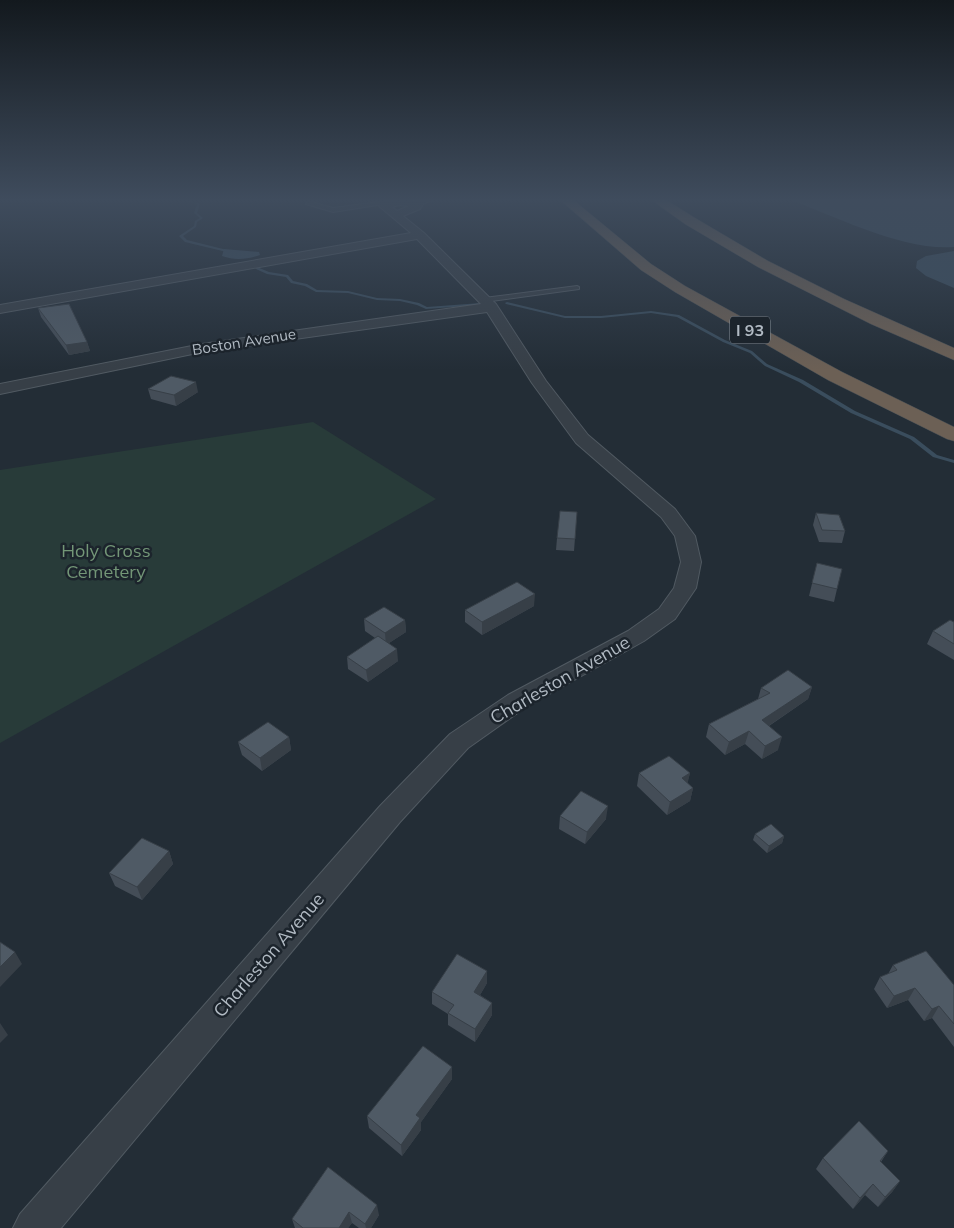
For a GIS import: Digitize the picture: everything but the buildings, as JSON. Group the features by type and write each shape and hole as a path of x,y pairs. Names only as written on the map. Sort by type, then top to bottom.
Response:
{"highway":[{"name":"I 93","path":"630,255 680,289 778,346 954,435"},
{"path":"750,255 888,325 954,355"}],"street":[{"path":"0,309 305,255"},
{"name":"Charleston Avenue","path":"34,1228 390,814 459,741 517,701 636,636 667,614 685,588 691,562 685,536 668,513 600,456 572,428 487,303 440,255"},
{"name":"Boston Avenue","path":"0,389 221,345 487,303"}],"lane":[{"path":"487,303 577,288"}],"green space":[{"name":"Holy Cross Cemetery","path":"313,422 436,499 0,743 0,470"}],"water":[{"path":"222,255 259,255 237,259"},
{"path":"954,255 954,288 926,276 916,268 917,261 926,256"}],"waterway":[{"path":"257,268 268,273 287,276 292,282 306,285 316,291 348,292 377,299 400,300 426,308 481,304"},
{"path":"507,303 565,317 601,317 651,312 678,316 724,341 751,352 766,365 801,381 853,412 912,438 935,456 954,462"}]}
